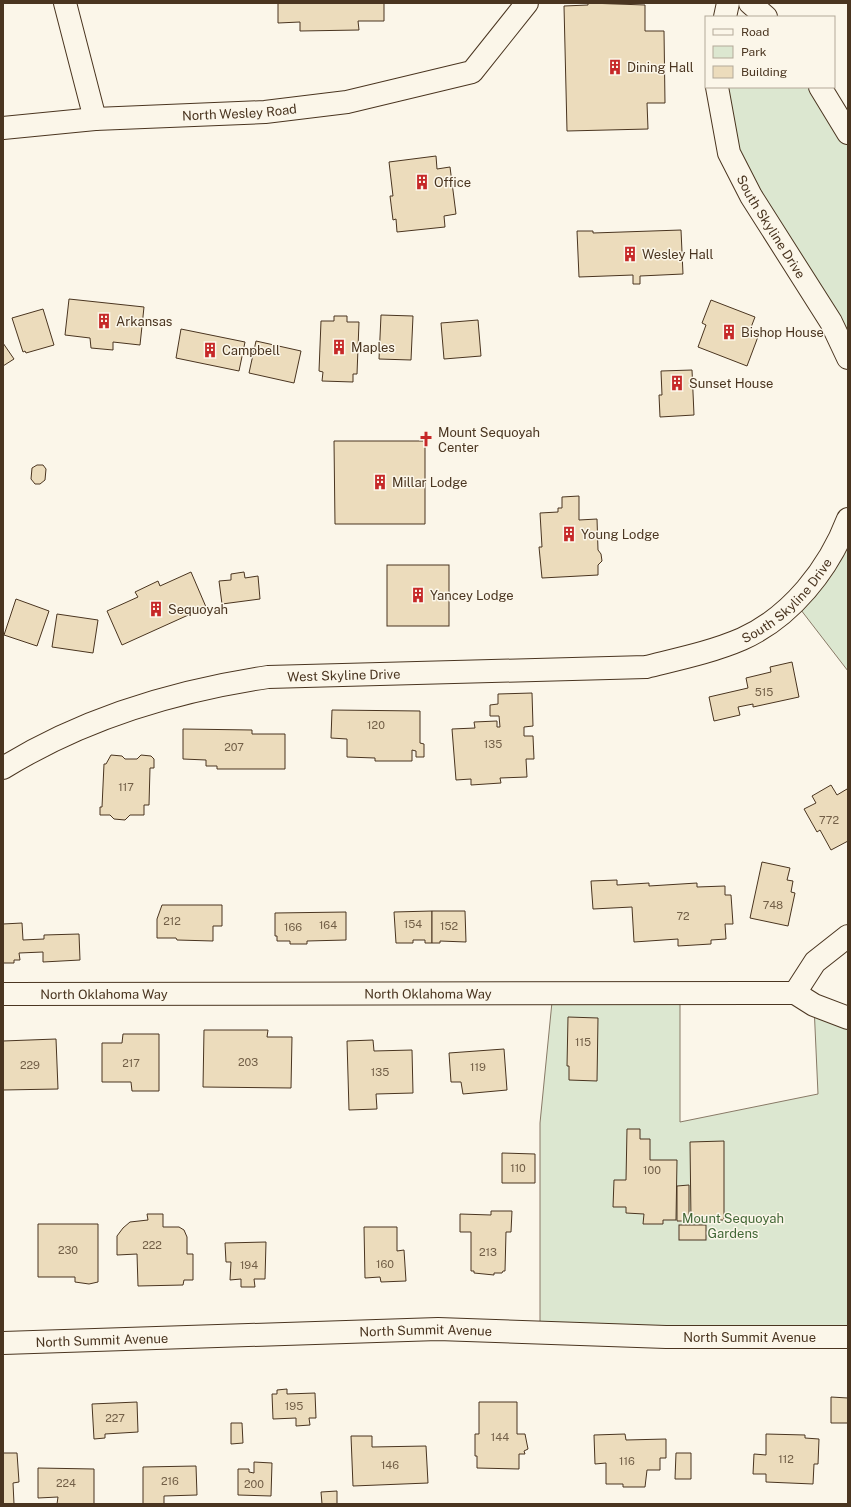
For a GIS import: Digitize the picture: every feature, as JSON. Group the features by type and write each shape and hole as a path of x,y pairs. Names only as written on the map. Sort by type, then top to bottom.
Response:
{"street":[{"path":"65,3 94,119"},
{"name":"North Wesley Road","path":"3,128 94,119 264,112 347,102 472,72 527,3"},
{"path":"725,16 728,3"},
{"path":"750,3 765,16"},
{"name":"South Skyline Drive","path":"717,88 729,153 752,196 831,322 848,358"},
{"path":"821,88 848,134"},
{"name":"South Skyline Drive","path":"700,653 742,639 778,618 813,582 840,540 848,519"},
{"name":"West Skyline Drive","path":"3,768 30,752 116,713 164,697 224,684 268,677 646,667 700,653"},
{"path":"848,936 815,962 795,993 814,1005 848,1018"},
{"name":"North Oklahoma Way","path":"3,994 795,993"},
{"name":"North Summit Avenue","path":"3,1343 438,1329 666,1337 848,1337"}],"green space":[{"path":"717,88 821,88 848,133 848,358 751,196"},
{"path":"848,519 848,671 794,601"},
{"name":"Mount Sequoyah Gardens","path":"553,992 680,993 680,1122 818,1094 814,1005 848,1018 848,1337 540,1333 540,1123"}],"building":[{"path":"278,3 384,3 384,21 358,21 359,30 300,31 300,22 278,23"},
{"name":"Dining Hall","path":"588,3 645,5 645,31 664,31 665,103 647,103 648,129 567,131 564,6 588,5"},
{"name":"Office","path":"436,156 437,169 450,167 456,214 444,216 445,227 397,232 396,219 393,220 390,196 393,196 389,162"},
{"name":"Wesley Hall","path":"681,230 683,274 640,276 640,284 633,284 633,275 579,277 577,231 593,231 593,233"},
{"name":"Arkansas","path":"69,299 144,307 140,345 113,342 113,350 91,348 90,338 65,335"},
{"name":"Bishop House","path":"711,300 755,317 750,330 759,334 747,366 698,347 706,325 702,323"},
{"path":"43,309 54,345 26,353 25,351 23,352 12,318"},
{"path":"381,315 413,316 411,360 379,359"},
{"name":"Maples","path":"334,316 347,316 347,322 359,322 357,374 353,374 353,382 322,381 323,372 319,371 321,321 334,321"},
{"path":"478,320 481,356 444,359 441,323"},
{"name":"Campbell","path":"181,329 245,342 239,371 176,358"},
{"path":"256,341 301,351 294,383 249,373"},
{"path":"3,343 14,359 3,366"},
{"name":"Sunset House","path":"692,370 694,415 660,417 659,395 662,395 661,371"},
{"name":"Millar Lodge","path":"334,441 425,441 425,524 335,524"},
{"path":"37,465 43,465 46,469 45,480 40,484 35,484 31,479 32,468"},
{"name":"Young Lodge","path":"579,496 579,520 597,519 598,550 601,554 602,561 598,565 598,575 542,578 539,547 542,547 540,513 558,512 558,508 562,508 562,497"},
{"name":"Yancey Lodge","path":"387,565 449,565 449,626 387,626"},
{"name":"Sequoyah","path":"191,572 206,607 122,645 107,611 138,597 135,592 158,581 160,586"},
{"path":"244,572 245,578 258,576 260,599 222,604 219,581 231,580 231,574"},
{"path":"16,599 49,611 37,646 4,635"},
{"path":"57,614 98,620 93,653 52,647"},
{"path":"792,662 799,697 753,707 753,704 738,707 740,715 714,721 709,697 748,688 746,678 771,672 770,667"},
{"path":"532,693 533,726 524,727 524,736 533,736 534,759 526,759 527,777 500,778 501,783 471,785 471,779 456,780 452,729 475,728 474,722 497,721 497,727 500,727 499,716 490,716 490,705 498,704 498,694"},
{"path":"332,710 420,711 420,743 424,744 424,757 416,757 416,751 412,750 412,761 375,761 375,758 347,757 347,739 331,738"},
{"path":"183,729 252,730 252,734 285,734 285,769 217,769 217,766 206,766 206,760 183,759"},
{"path":"111,755 122,756 125,759 137,759 141,755 151,756 154,759 154,768 150,768 149,805 144,805 144,815 130,815 125,820 114,819 110,815 100,815 100,807 102,807 104,764 106,764"},
{"path":"831,785 837,795 847,789 848,791 848,841 831,850 820,830 817,832 804,809 816,803 812,796"},
{"path":"762,862 790,868 787,880 793,881 791,892 795,893 788,926 750,918"},
{"path":"617,880 617,885 649,883 649,886 697,883 697,887 725,886 725,895 731,895 733,924 725,924 726,939 711,940 711,944 678,946 678,939 634,942 632,907 593,909 591,881"},
{"path":"162,905 222,905 222,926 213,926 213,941 157,938 157,919"},
{"path":"432,911 432,943 425,943 425,940 413,940 413,943 396,943 394,912"},
{"path":"432,911 465,911 466,942 440,941 440,943 432,943"},
{"path":"346,912 346,940 307,941 307,944 290,944 290,941 277,941 277,936 275,936 275,913"},
{"path":"22,923 23,940 44,939 44,935 79,934 80,960 43,962 43,952 19,953 20,960 14,960 14,963 3,963 3,924"},
{"path":"568,1017 598,1018 597,1081 569,1080 569,1066 567,1066"},
{"path":"204,1030 268,1030 267,1037 292,1037 291,1088 203,1087"},
{"path":"123,1034 159,1034 159,1091 132,1091 131,1082 102,1082 102,1043 122,1043"},
{"path":"56,1039 58,1089 3,1090 3,1041"},
{"path":"373,1040 374,1051 412,1050 413,1093 376,1094 377,1109 349,1110 347,1041"},
{"path":"504,1049 507,1090 463,1094 461,1082 451,1082 449,1053"},
{"path":"627,1129 640,1129 640,1139 650,1139 650,1160 677,1160 676,1220 663,1220 663,1224 643,1224 644,1214 626,1213 626,1207 613,1207 614,1180 626,1180"},
{"path":"724,1141 724,1220 691,1220 690,1142"},
{"path":"502,1153 535,1154 535,1183 502,1183"},
{"path":"689,1185 689,1221 677,1221 677,1186"},
{"path":"491,1211 512,1211 511,1232 506,1232 505,1271 502,1273 494,1273 494,1275 474,1273 474,1271 471,1271 471,1232 460,1232 460,1214 491,1215"},
{"path":"147,1214 163,1214 163,1227 179,1227 184,1230 187,1237 187,1254 193,1254 193,1280 184,1280 183,1285 138,1286 137,1254 117,1255 117,1236 130,1222 148,1220"},
{"path":"38,1224 98,1224 98,1282 89,1284 75,1282 75,1277 38,1277"},
{"path":"679,1225 706,1225 706,1240 679,1240"},
{"path":"364,1227 397,1227 397,1251 404,1250 406,1281 381,1282 380,1277 365,1278"},
{"path":"266,1242 265,1279 254,1279 255,1287 241,1287 241,1279 230,1280 231,1262 226,1262 225,1243"},
{"path":"287,1389 287,1394 315,1393 316,1418 309,1418 310,1425 296,1426 296,1418 273,1419 272,1394 277,1394 277,1390"},
{"path":"831,1397 848,1398 848,1423 831,1423"},
{"path":"137,1402 138,1432 105,1434 105,1438 94,1439 92,1404"},
{"path":"479,1402 517,1402 517,1434 525,1434 528,1449 524,1451 525,1454 519,1454 519,1469 477,1468 477,1456 475,1456 475,1434 479,1434"},
{"path":"231,1423 242,1423 243,1443 231,1444"},
{"path":"625,1434 626,1440 666,1439 666,1458 660,1458 660,1470 647,1470 645,1487 623,1487 623,1484 606,1484 606,1463 595,1464 594,1435"},
{"path":"766,1434 805,1435 805,1438 819,1439 818,1464 814,1464 813,1484 766,1482 766,1474 753,1474 754,1454 766,1455"},
{"path":"351,1436 372,1436 372,1447 426,1446 428,1483 353,1486"},
{"path":"3,1453 17,1453 19,1482 13,1483 14,1504 3,1504"},
{"path":"676,1453 691,1453 691,1479 675,1479"},
{"path":"254,1462 272,1463 271,1496 238,1495 238,1469 249,1469 249,1472 254,1473"},
{"path":"196,1466 197,1495 164,1496 164,1504 143,1504 143,1467"},
{"path":"38,1468 94,1469 94,1504 57,1504 58,1497 38,1498"},
{"path":"337,1491 337,1504 322,1504 321,1492"}],"place":[{"name":"Dining Hall","path":"615,67"},
{"name":"Office","path":"422,182"},
{"name":"Wesley Hall","path":"630,254"},
{"name":"Arkansas","path":"104,321"},
{"name":"Bishop House","path":"729,332"},
{"name":"Maples","path":"339,347"},
{"name":"Campbell","path":"210,350"},
{"name":"Sunset House","path":"677,383"},
{"name":"Mount Sequoyah Center","path":"426,439"},
{"name":"Millar Lodge","path":"380,482"},
{"name":"Young Lodge","path":"569,534"},
{"name":"Yancey Lodge","path":"418,595"},
{"name":"Sequoyah","path":"156,609"}]}
